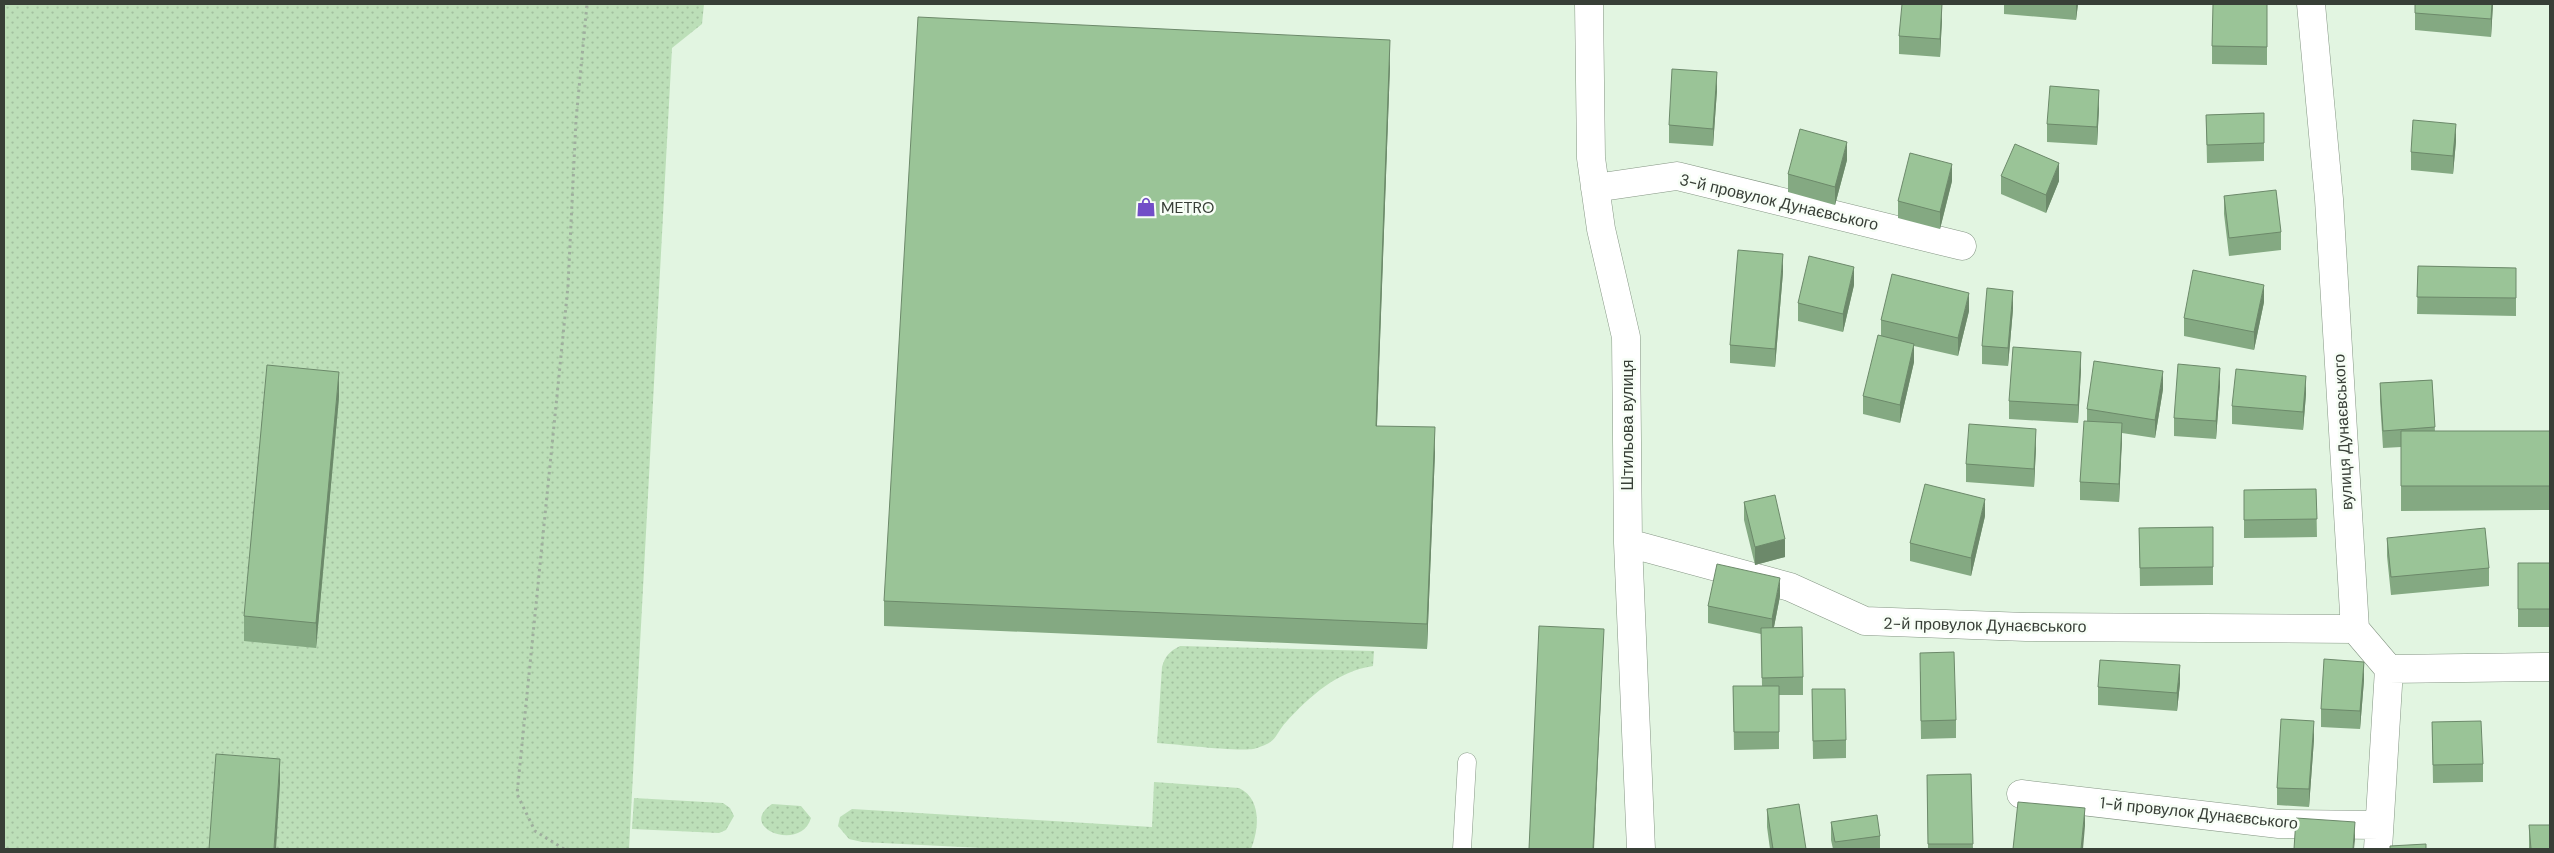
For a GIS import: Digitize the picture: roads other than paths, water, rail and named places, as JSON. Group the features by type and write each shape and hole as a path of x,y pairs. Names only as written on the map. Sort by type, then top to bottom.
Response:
{"street":[{"name":"Штильова вулиця","path":"1589,4 1590,158 1601,229 1626,336 1628,543 1641,849"},
{"name":"вулиця Дунаєвського","path":"2311,4 2329,199 2355,629"},
{"name":"3-й провулок Дунаєвського","path":"1595,188 1677,176 1962,246"},
{"name":"2-й провулок Дунаєвського","path":"1628,543 1790,587 1866,621 2026,627 2355,629"},
{"path":"2355,629 2389,668 2379,837"},
{"path":"2389,668 2550,667"},
{"name":"1-й провулок Дунаєвського","path":"2021,794 2379,837"}],"lane":[{"path":"1462,849 1467,762"}],"place":[{"name":"METRO","path":"1146,207"}]}
